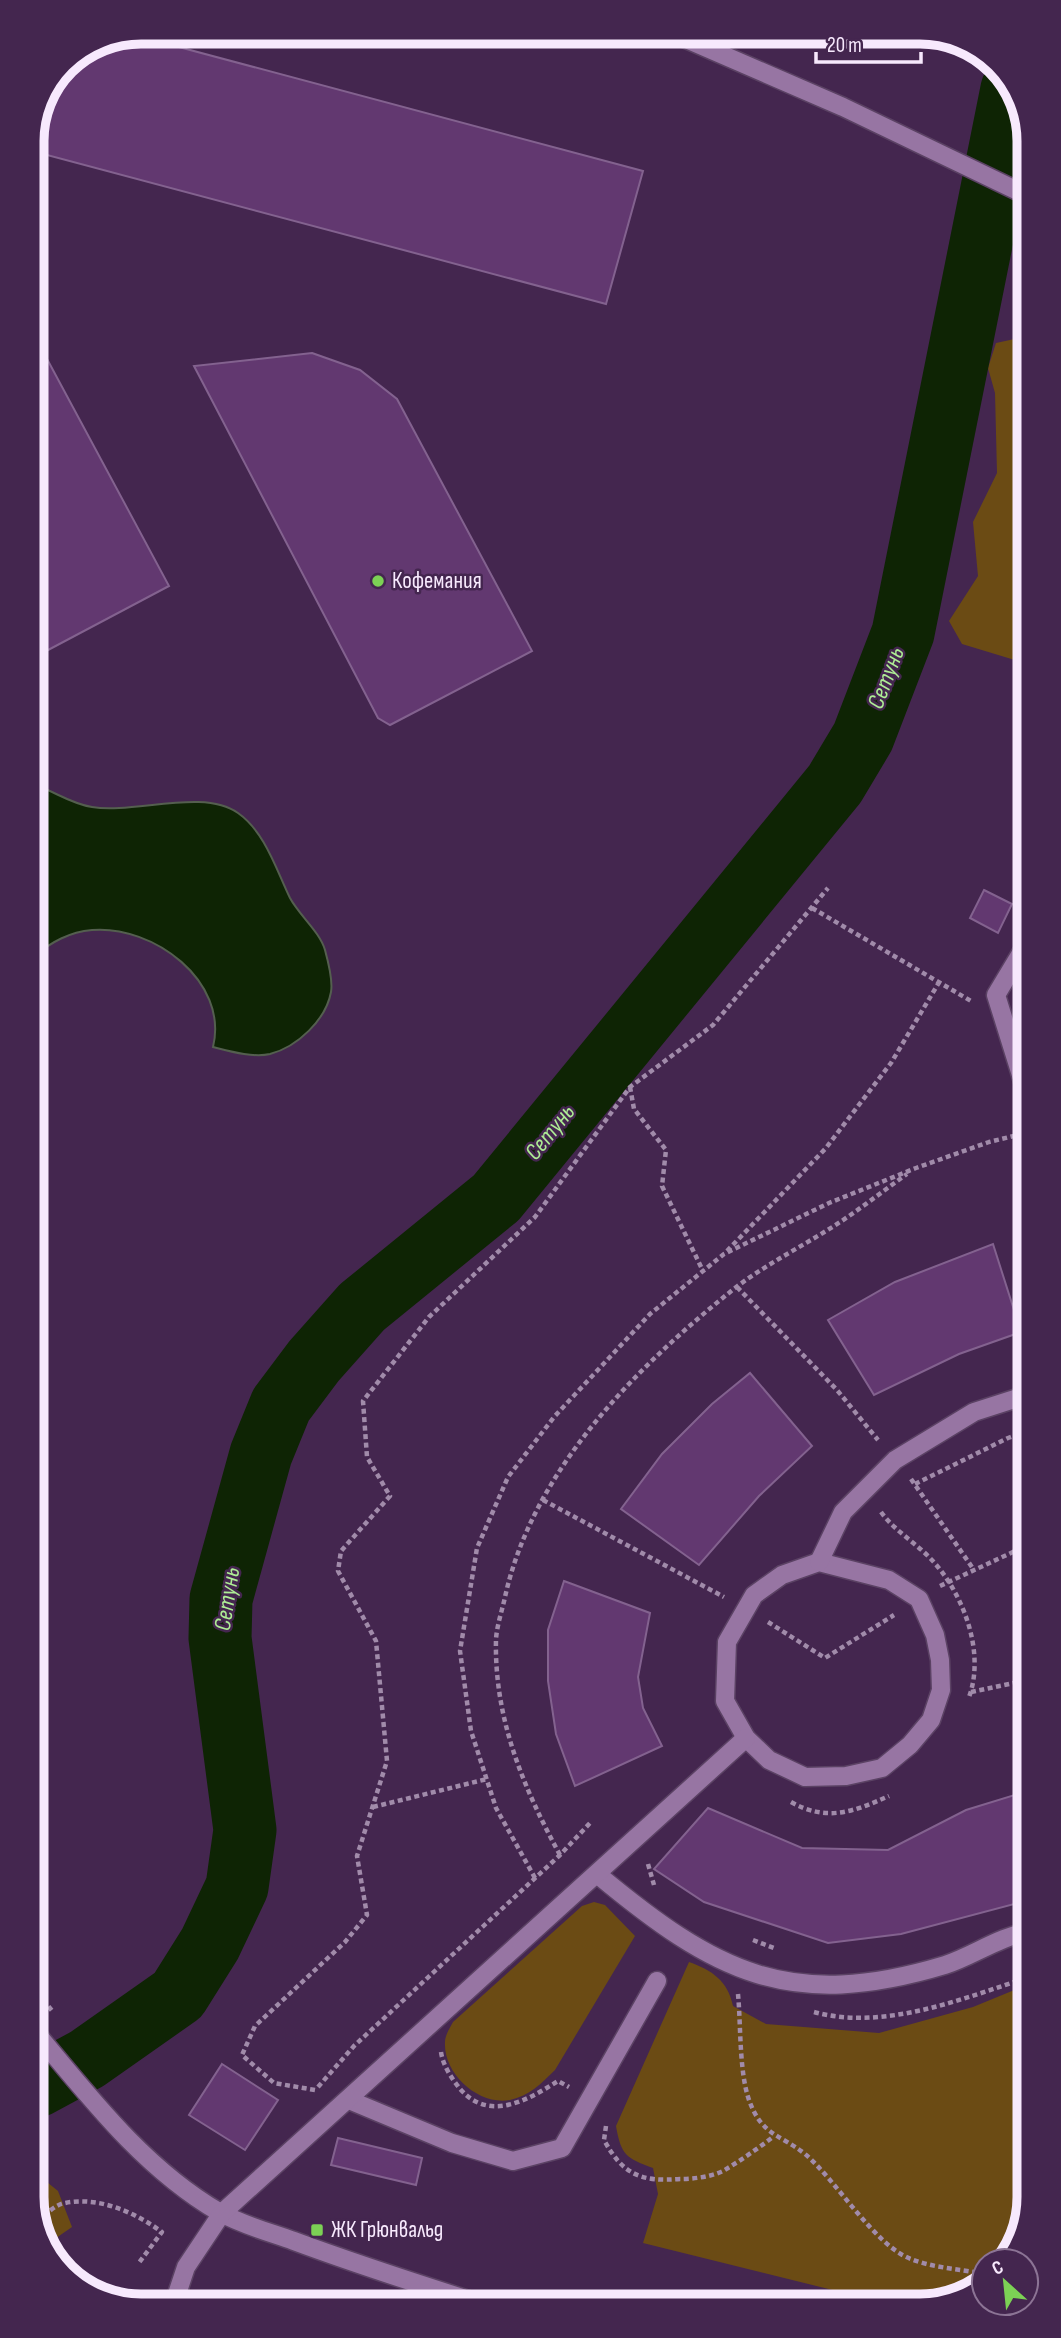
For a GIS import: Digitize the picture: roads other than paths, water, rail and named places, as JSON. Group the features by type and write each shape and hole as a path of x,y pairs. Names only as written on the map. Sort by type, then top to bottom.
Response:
{"street":[{"path":"698,44 843,107 1017,191"},
{"path":"1017,960 996,995 1017,1062"},
{"path":"819,1562 843,1512 895,1460 974,1412 1017,1398"},
{"path":"819,1562 889,1580 919,1599 935,1635 940,1660 941,1690 931,1720 910,1745 882,1768 846,1776 805,1777 769,1760 746,1738 725,1701 727,1642 754,1595 782,1575 819,1562"},
{"path":"177,2294 186,2267 222,2213 746,1738"},
{"path":"597,1874 657,1924 706,1954 763,1977 814,1986 865,1984 946,1965 1017,1937"},
{"path":"349,2100 452,2143 513,2161 562,2148 657,1981"},
{"path":"44,2042 110,2120 191,2193 222,2213 339,2258 450,2294"}],"waterway":[{"name":"Сетунь","path":"44,2082 87,2059 178,1995 210,1944 237,1887 245,1830 220,1638 221,1599 261,1454 281,1405 314,1361 362,1307 496,1198 835,784 863,737 903,633 1009,103"}],"place":[{"name":"Кофемания","path":"378,581"},
{"name":"ЖК Грюнвальд","path":"317,2230"}]}
